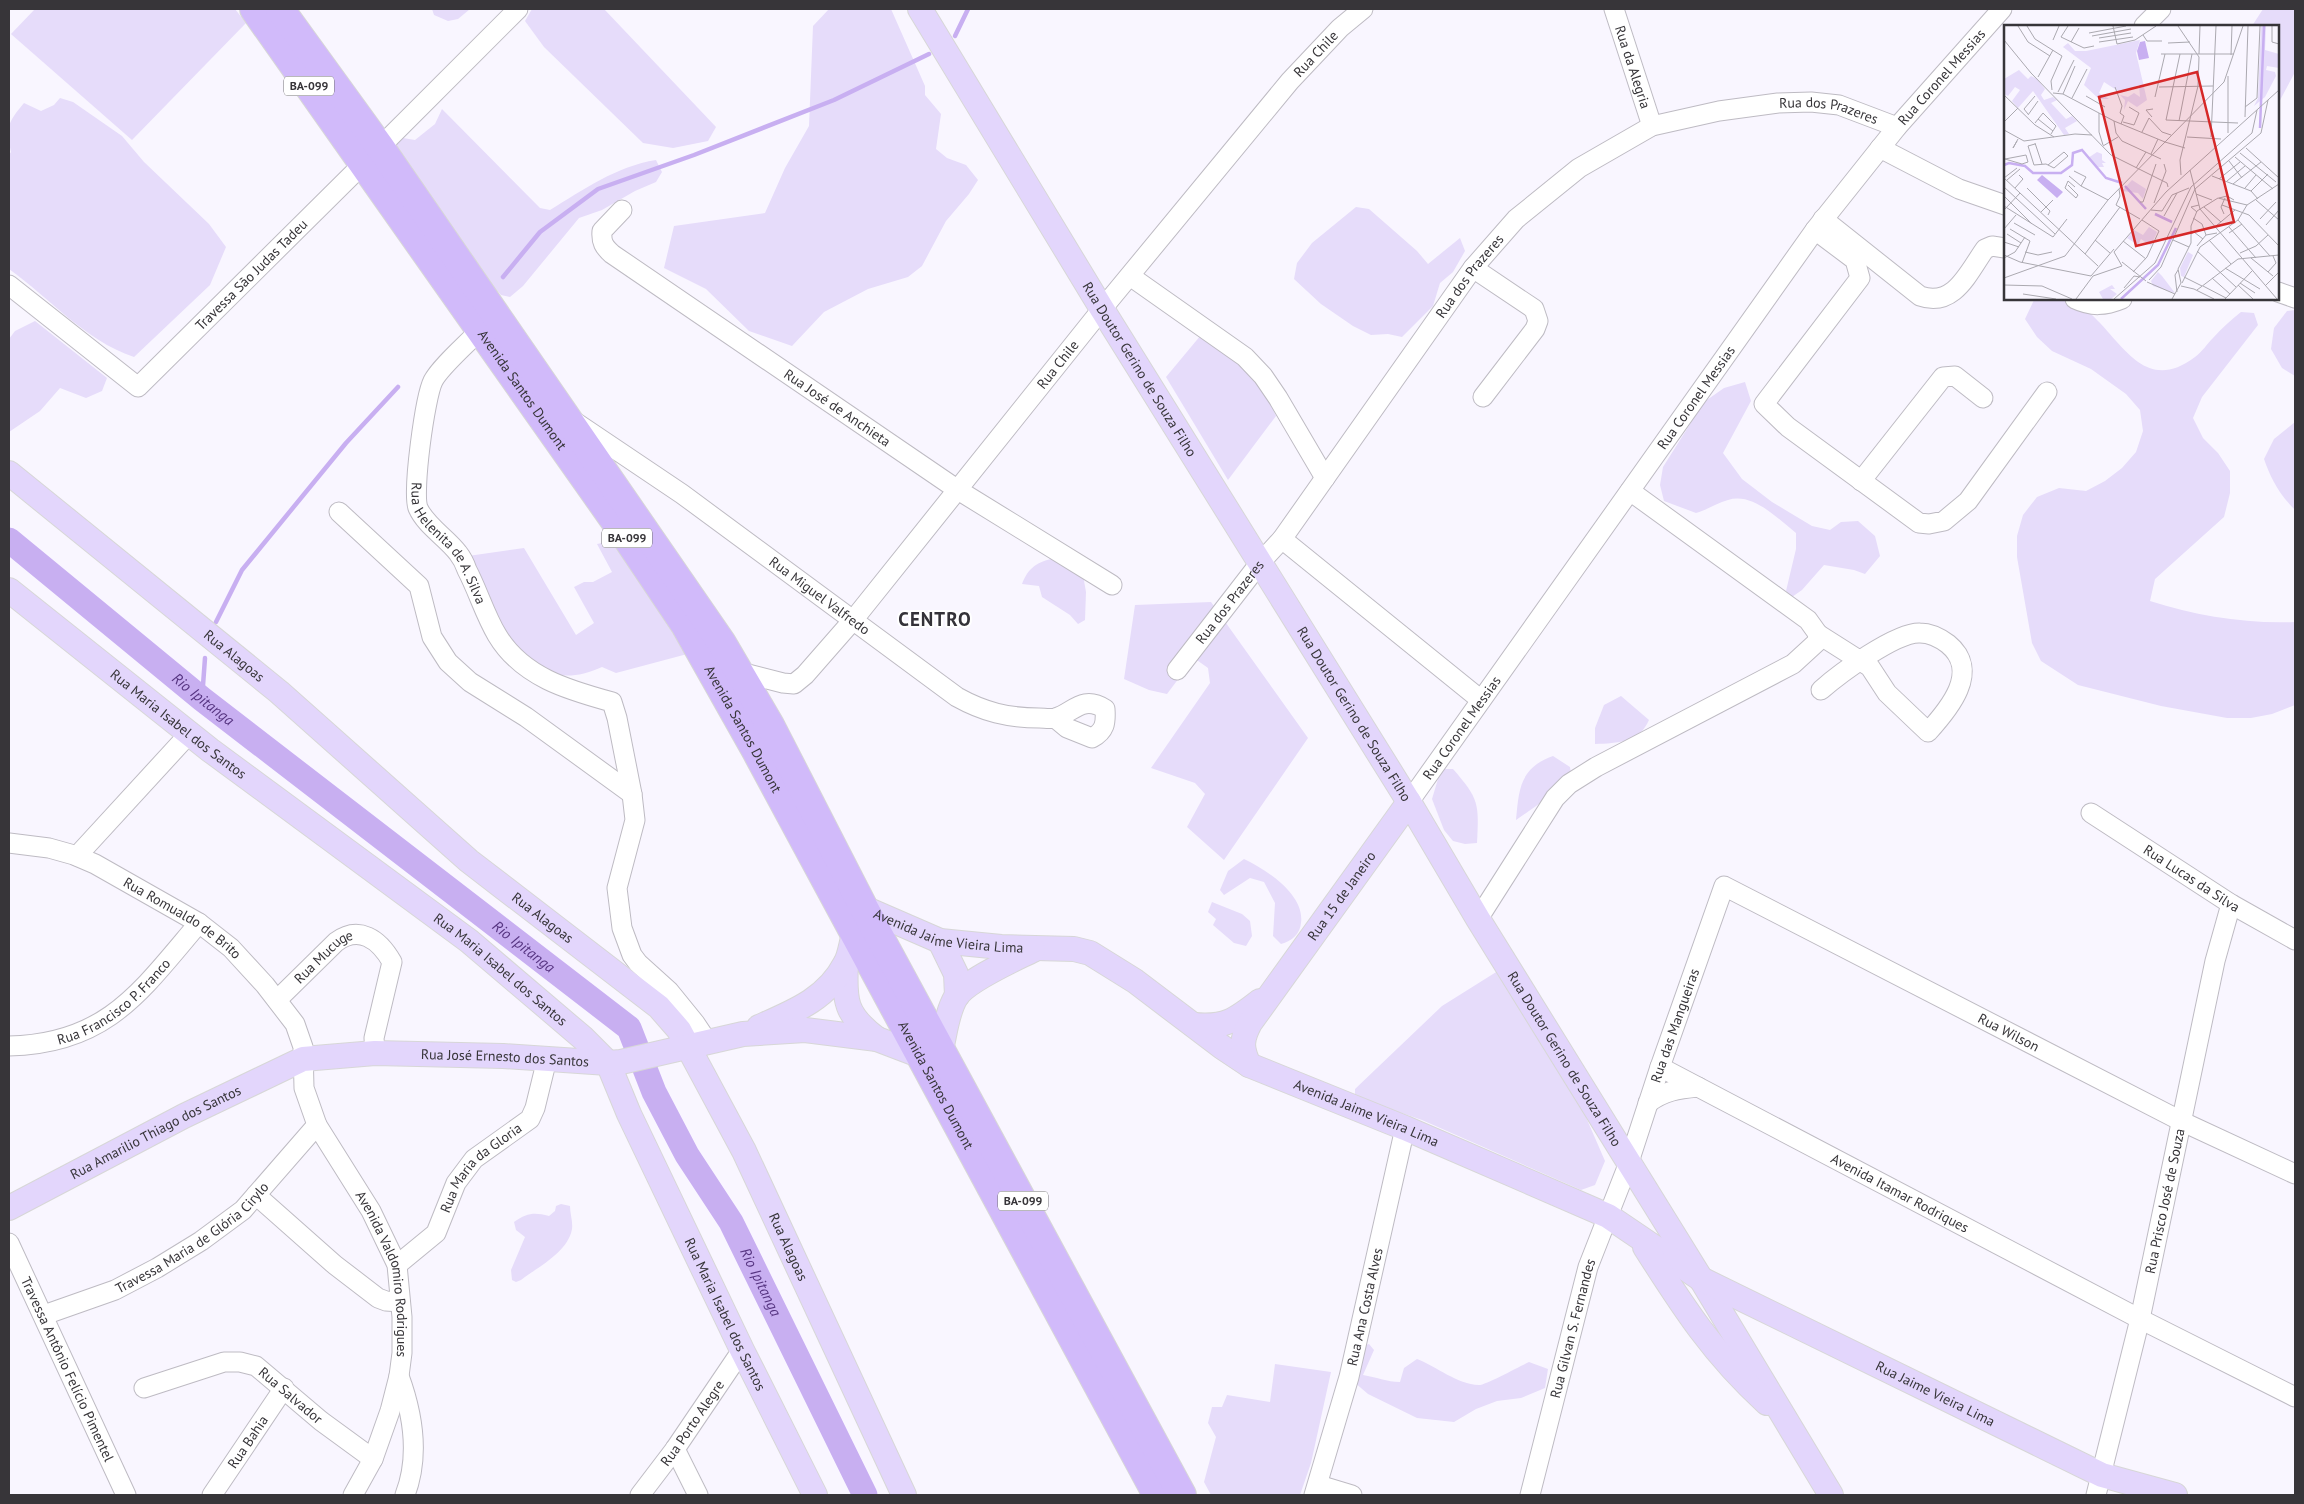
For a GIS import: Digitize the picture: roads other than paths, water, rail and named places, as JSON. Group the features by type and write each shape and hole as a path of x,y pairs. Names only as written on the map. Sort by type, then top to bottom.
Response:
{"highway":[{"name":"Avenida Santos Dumont","path":"254,9 372,155 565,415 740,672 770,725 864,908 930,1052 1157,1495"},
{"name":"Avenida Santos Dumont","path":"280,9 372,155 479,331 624,534 684,625 756,751 854,934 930,1052 1182,1495"}],"main road":[{"name":"Rua Doutor Gerino de Souza Filho","path":"920,9 1259,564 1409,802 1478,919 1628,1165 1701,1280 1831,1495"},
{"name":"Rua Alagoas","path":"9,473 279,692 469,861 659,1007 679,1030 744,1150 904,1495"},
{"name":"Rua Maria Isabel dos Santos","path":"9,590 189,734 469,941 583,1038 615,1062 633,1122 742,1350 815,1495"},
{"name":"Rua 15 de Janeiro","path":"1249,1065 1242,1050 1245,1034 1274,990 1409,802"},
{"name":"Avenida Jaime Vieira Lima","path":"864,908 940,940 1036,949 1074,949 1090,953 1135,981 1222,1047 1249,1065 1405,1128 1608,1216 1701,1280"},
{"name":"Rua José Ernesto dos Santos","path":"743,1034 801,1008 820,996 833,983 846,963 854,934"},
{"path":"930,1052 957,996 956,974 940,940"},
{"name":"Avenida Jaime Vieira Lima","path":"957,996 999,966 1036,949"},
{"path":"846,963 844,994 852,1014 877,1039"},
{"name":"Rua 15 de Janeiro","path":"1194,1025 1210,1027 1225,1024 1241,1016 1274,990"},
{"name":"Rua José Ernesto dos Santos","path":"303,1059 375,1053 615,1062 743,1034 805,1030 877,1039 930,1052"},
{"name":"Rua Amarilio Thiago dos Santos","path":"9,1208 184,1116 303,1059"},
{"name":"Rua Doutor Gerino de Souza Filho","path":"1639,1238 1708,1342 1739,1377 1785,1419"},
{"name":"Rua Jaime Vieira Lima","path":"1701,1280 2099,1485 2175,1495"}],"street":[{"name":"Travessa São Judas Tadeu","path":"9,285 138,387 518,9"},
{"name":"Rua Chile","path":"740,672 783,684 794,684 806,675 854,620 1102,309 1290,81 1340,28 1362,9"},
{"name":"Rua da Alegria","path":"1614,9 1652,126"},
{"name":"Rua Coronel Messias","path":"1409,802 1819,224 1897,127 2002,9"},
{"path":"2145,25 2162,9"},
{"name":"Rua dos Prazeres","path":"1177,670 1259,564 1282,539 1473,268 1516,219 1554,187 1605,151 1652,126 1719,111 1778,103 1811,102 1839,105 1897,127"},
{"path":"1880,148 1959,190 2004,205"},
{"name":"Rua José de Anchieta","path":"622,210 602,230 601,239 605,248 612,254 958,490 1112,585"},
{"path":"1819,224 1887,270 1920,296 1939,299 1948,296 1956,288 1985,249 1992,246 2004,248"},
{"path":"1819,224 1855,260 1860,278"},
{"path":"1473,268 1534,309 1538,321 1535,329 1483,397"},
{"path":"1887,270 1860,278 1764,404 1788,427 1919,523 1929,524 1944,521 1954,515 1968,501 2047,392"},
{"path":"1130,276 1245,357 1263,376 1278,398 1325,478"},
{"path":"2279,292 2295,298"},
{"path":"2077,300 2089,305 2106,305 2119,300"},
{"name":"Rua Helenita de A. Silva","path":"479,331 434,379 427,398 417,488 418,507 427,520 459,554 498,636 510,652 525,666 552,684 569,691 612,702 632,794"},
{"path":"1861,481 1942,377 1954,376 1983,398"},
{"name":"Rua Miguel Valfredo","path":"565,415 682,494 957,696 978,708 1004,716 1055,718 1070,709 1091,704 1105,709 1106,720 1104,729 1092,738 1074,732 1055,718"},
{"path":"1630,490 1808,620 1818,634 1860,660 1870,667 1887,692 1928,732 1951,704 1958,692 1963,670 1956,651 1939,637 1919,632 1898,640 1860,660 1821,690"},
{"path":"339,512 420,586 432,637 448,662 470,682 526,717 632,794 635,820 617,888 622,928 638,963 669,991 696,1023 688,1046"},
{"path":"1282,539 1481,700"},
{"path":"1478,919 1540,818 1555,798 1569,784 1596,767 1792,664 1817,642 1818,634"},
{"path":"76,856 189,734"},
{"name":"Rua Lucas da Silva","path":"2091,812 2231,904 2295,940"},
{"name":"Rua Romualdo de Brito","path":"9,843 49,848 76,856 95,864 199,923 231,948 289,1014 300,1036 303,1059"},
{"name":"Rua das Mangueiras","path":"1628,1165 1660,1067 1724,886"},
{"name":"Rua Wilson","path":"1724,886 2183,1122 2295,1174"},
{"name":"Rua Prisco José de Souza","path":"2099,1485 2140,1319 2183,1122 2215,961 2231,904"},
{"name":"Rua Francisco P. Franco","path":"9,1046 61,1040 85,1032 109,1018 160,969 199,923"},
{"name":"Rua Mucuge","path":"277,1000 346,934 357,932 367,937 387,953 392,962 374,1038 375,1053"},
{"name":"Avenida Valdomiro Rodrigues","path":"303,1059 304,1088 317,1125 371,1211 397,1266 402,1353 398,1376 390,1411 373,1459 353,1495"},
{"name":"Rua Maria da Gloria","path":"397,1266 436,1233 456,1184 474,1159 530,1119 535,1108 547,1059"},
{"name":"Avenida Itamar Rodriques","path":"1660,1067 2140,1319 2295,1397"},
{"path":"1648,1103 1660,1094 1674,1089 1698,1087"},
{"name":"Travessa Maria de Glória Cirylo","path":"44,1315 115,1290 201,1242 242,1210 256,1196 317,1125"},
{"name":"Rua Ana Costa Alves","path":"1352,1495 1316,1490 1348,1378 1405,1128"},
{"name":"Rua Gilvan S. Fernandes","path":"1530,1495 1588,1267 1628,1165"},
{"path":"256,1196 335,1266 378,1298 386,1301 400,1302"},
{"name":"Travessa Antônio Felício Pimentel","path":"9,1243 44,1315 86,1413 126,1495"},
{"name":"Rua Porto Alegre","path":"640,1495 675,1449 742,1350"},
{"name":"Rua Salvador","path":"144,1388 224,1362 240,1362 256,1366 321,1421 373,1459"},
{"path":"398,1376 405,1392 414,1432 413,1469 405,1495"},
{"name":"Rua Bahia","path":"212,1495 284,1388"},
{"path":"675,1449 698,1495"}],"waterway":[{"path":"955,36 968,9"},
{"path":"503,277 540,232 598,189 694,155 834,100 929,54"},
{"path":"216,622 242,570 346,443 398,387"},
{"name":"Rio Ipitanga","path":"9,540 202,699 629,1028 654,1092 687,1155 731,1222 865,1495"},
{"path":"202,699 205,658"}],"district":[{"name":"CENTRO","path":"935,619"}]}
